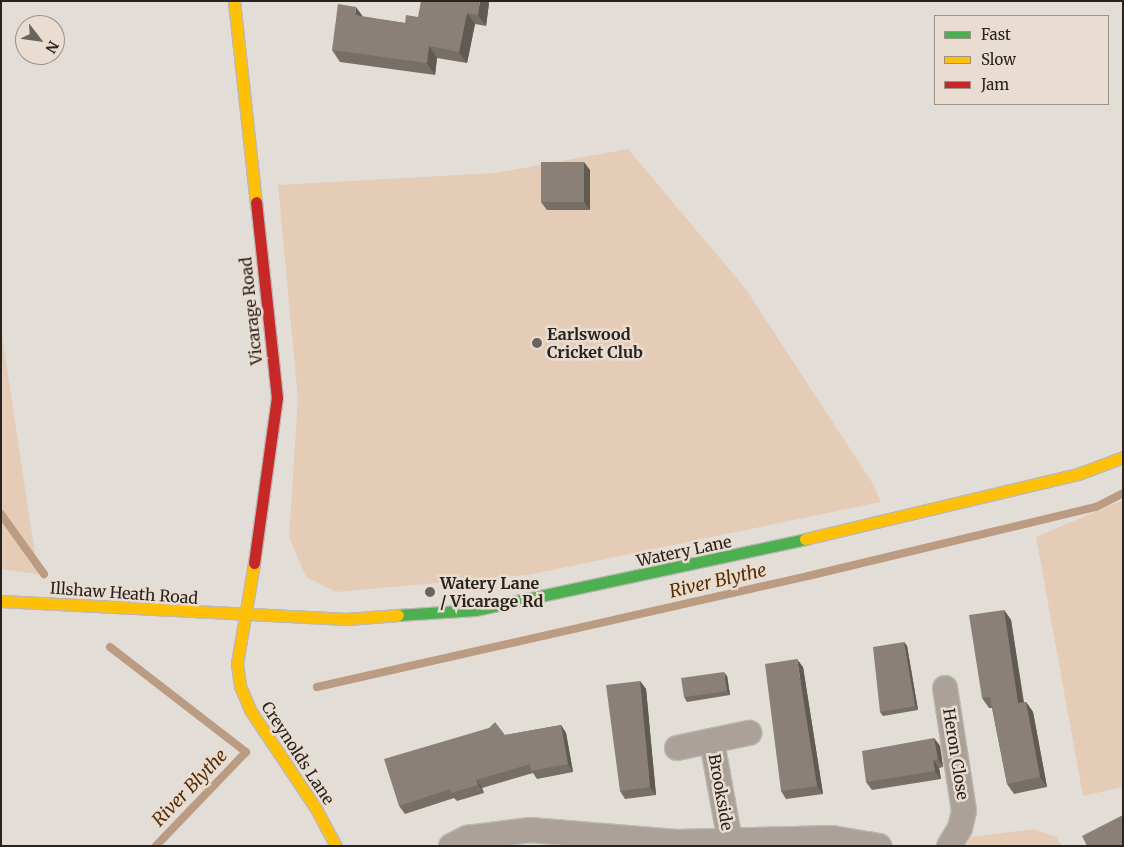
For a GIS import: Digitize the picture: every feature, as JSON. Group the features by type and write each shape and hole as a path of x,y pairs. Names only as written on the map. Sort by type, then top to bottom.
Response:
{"street":[{"name":"Vicarage Road","path":"234,1 277,398 268,475 244,616"},
{"name":"Watery Lane","path":"244,616 347,619 474,610 828,534 1078,474 1123,457"},
{"name":"Illshaw Heath Road","path":"1,601 244,616"},
{"name":"Creynolds Lane","path":"244,616 237,664 240,686 250,710 315,807 336,846"},
{"name":"Heron Close","path":"945,688 964,811 960,828 949,846"},
{"name":"Brookside","path":"678,748 712,742 749,732"},
{"name":"Brookside","path":"712,742 730,841"},
{"path":"451,846 467,838 530,830 622,842 832,838 879,846"}],"shaded area":[{"name":"Earlswood Cricket Club","path":"628,149 745,288 873,484 881,502 528,575 336,592 306,577 289,537 298,399 278,185 495,173"},
{"path":"1,329 38,574 1,569"},
{"path":"1123,500 1123,787 1083,796 1036,537"},
{"path":"1034,829 1056,837 1062,846 959,846 970,837"}],"building":[{"path":"421,1 480,1 478,15 467,13 459,52 429,46 427,63 332,50 338,4 356,7 355,15 405,23 406,15 418,17"},
{"path":"541,162 584,162 584,202 541,202"},
{"path":"1004,610 1018,703 1026,702 1040,777 1007,784 990,697 982,698 969,615"},
{"path":"904,642 915,706 880,712 873,647"},
{"path":"797,659 817,786 781,791 765,664"},
{"path":"724,672 727,691 684,697 681,678"},
{"path":"640,681 650,787 620,791 606,685"},
{"path":"495,722 505,735 561,725 568,764 531,771 530,764 476,780 478,785 451,793 450,789 399,806 384,759 489,728"},
{"path":"934,738 938,759 933,760 935,771 866,782 862,751"},
{"path":"1123,815 1123,846 1087,846 1082,836"}],"waterway":[{"name":"River Blythe","path":"317,687 808,576 1096,507 1123,493"},
{"path":"1,514 44,574"},
{"path":"110,647 246,752 156,846"}],"traffic: fast":[{"path":"398,615 475,610 805,539"}],"traffic: slow":[{"path":"234,1 256,202"},
{"path":"805,539 1078,474 1123,457"},
{"path":"254,563 237,664 240,686 250,710 315,807 336,846"},
{"path":"1,601 347,619 398,615"}],"traffic: jam":[{"path":"254,563 277,398 256,202"}],"place":[{"name":"Earlswood Cricket Club","path":"537,343"},
{"name":"Watery Lane / Vicarage Rd","path":"430,592"}]}
